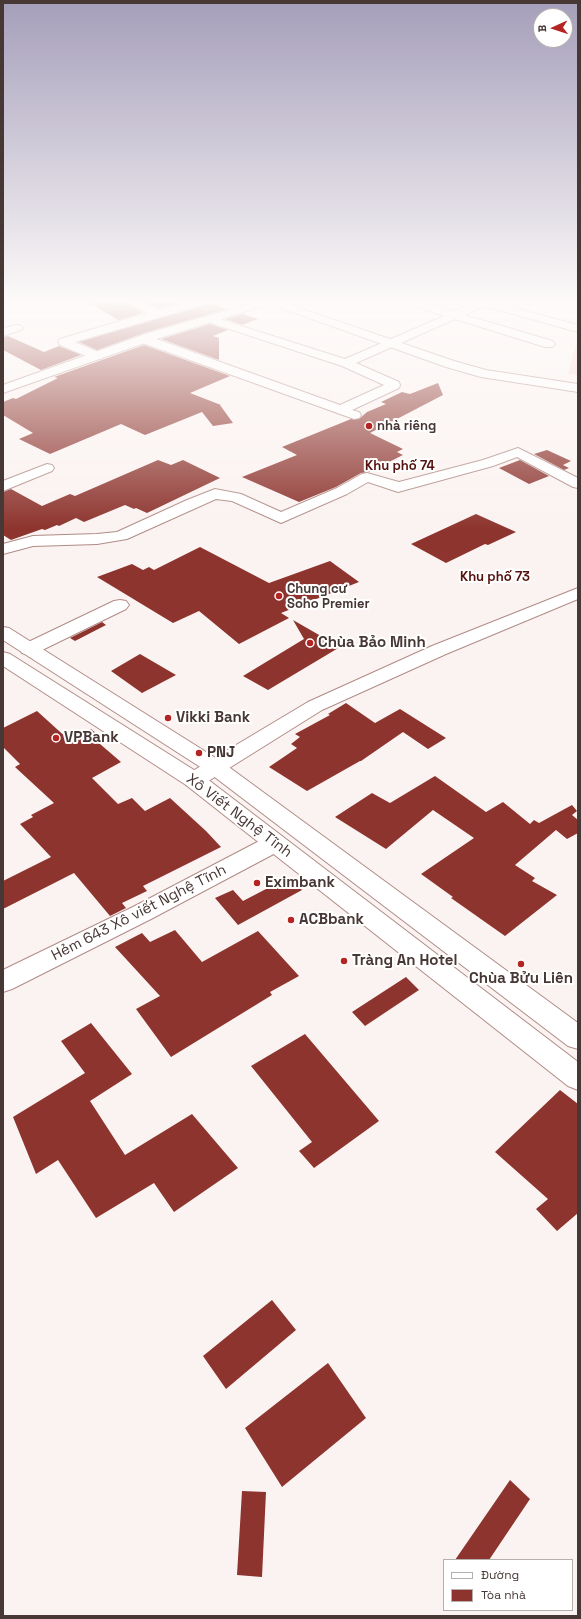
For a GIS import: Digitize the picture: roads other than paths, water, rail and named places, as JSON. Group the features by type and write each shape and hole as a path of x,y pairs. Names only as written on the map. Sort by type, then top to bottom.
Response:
{"street":[{"path":"3,390 35,379"},
{"path":"254,379 359,417"},
{"path":"341,410 394,385 380,379"},
{"path":"513,379 578,388"},
{"path":"3,549 32,541 97,539 121,536 215,494 236,497 281,518 342,491 367,476 398,487 488,463 518,452 578,484"},
{"path":"3,486 47,468"},
{"path":"194,780 315,706 439,650 578,593"},
{"path":"29,649 120,605"},
{"name":"Xô Viết Nghệ Tĩnh","path":"3,632 215,767 578,1038"},
{"name":"Xô Viết Nghệ Tĩnh","path":"3,658 194,780 578,1078"},
{"name":"Hẻm 643 Xô viết Nghệ Tĩnh","path":"3,982 276,843"}],"place":[{"name":"nhà riêng","path":"369,426"},
{"name":"Chung cư Soho Premier","path":"279,596"},
{"name":"Chùa Bảo Minh","path":"310,643"},
{"name":"Vikki Bank","path":"168,718"},
{"name":"VPBank","path":"56,738"},
{"name":"PNJ","path":"199,753"},
{"name":"Eximbank","path":"257,883"},
{"name":"ACBbank","path":"291,920"},
{"name":"Tràng An Hotel","path":"344,961"},
{"name":"Chùa Bửu Liên","path":"521,964"}],"district":[{"name":"Khu phố 74","path":"400,466"},
{"name":"Khu phố 73","path":"495,577"}]}
